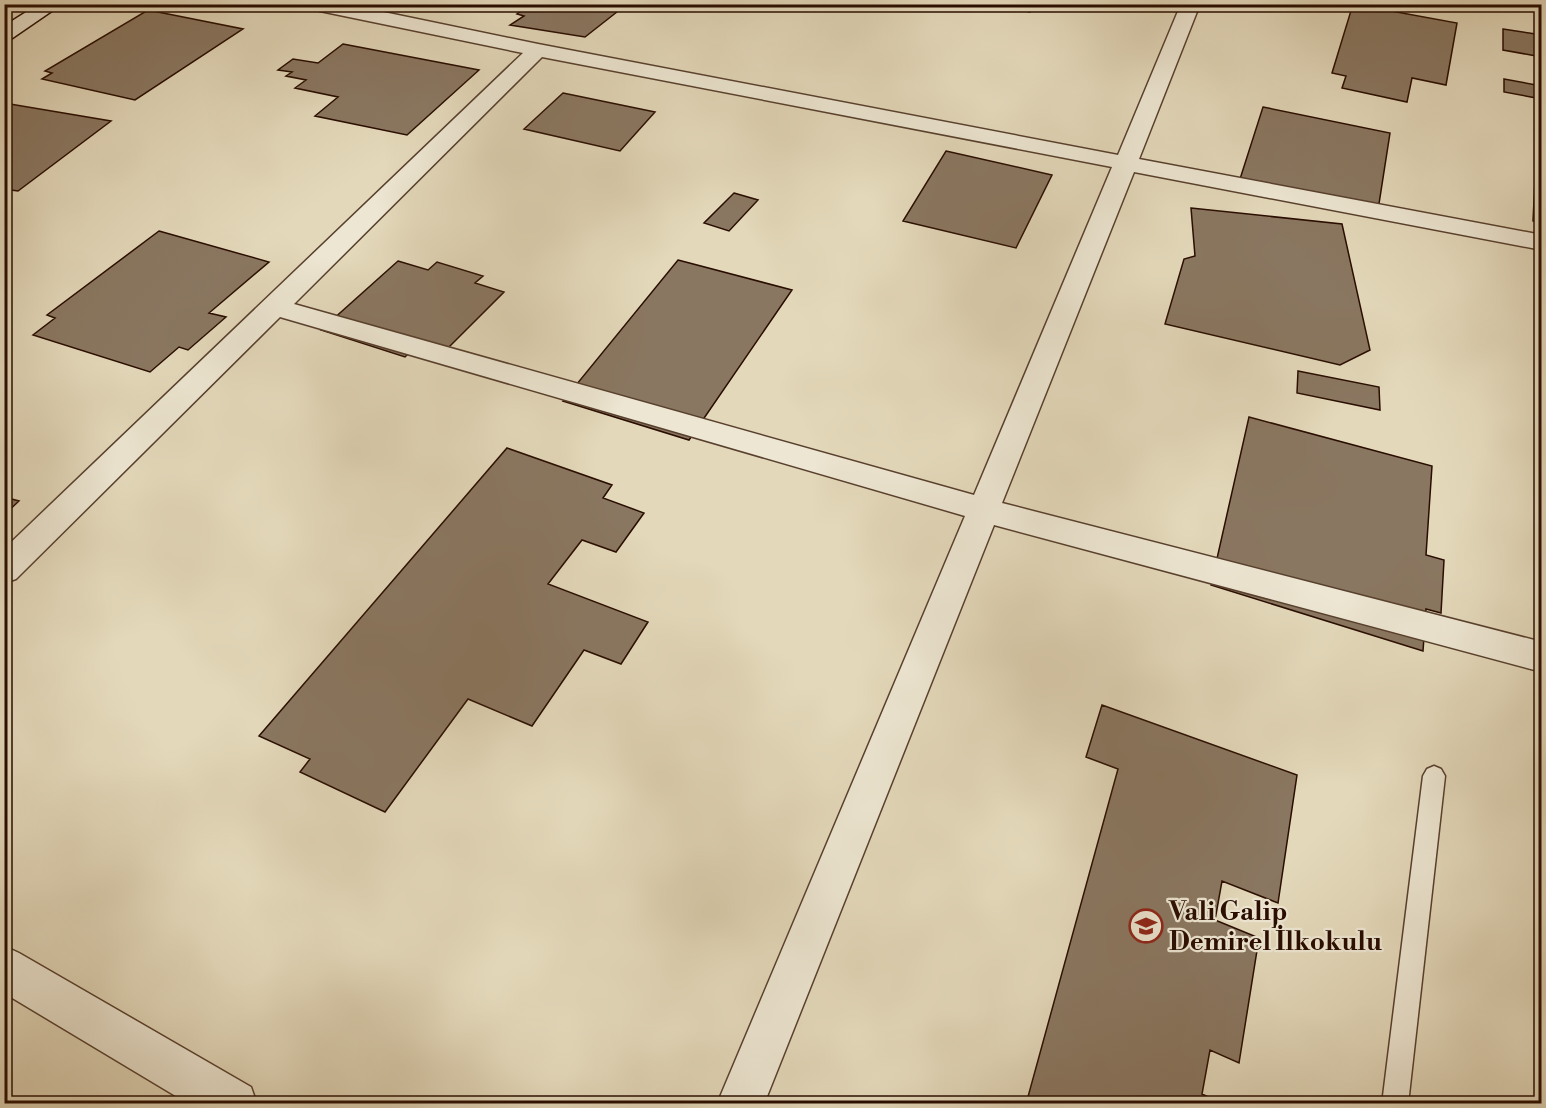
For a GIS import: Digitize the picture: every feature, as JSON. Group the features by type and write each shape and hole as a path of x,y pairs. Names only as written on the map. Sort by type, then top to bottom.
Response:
{"street":[{"path":"4,35 53,4"},
{"path":"315,4 538,50 1542,243"},
{"path":"740,1104 1191,4"},
{"path":"4,570 538,50"},
{"path":"274,308 984,510 1542,657"},
{"path":"4,968 234,1104"}],"lane":[{"path":"1395,1104 1434,776"}],"building":[{"path":"530,4 627,4 585,37 510,25 524,16 517,14"},
{"path":"984,4 1033,4 1030,12"},
{"path":"1353,4 1457,23 1446,85 1412,78 1407,102 1342,88 1346,76 1332,73"},
{"path":"148,10 243,29 135,100 42,79 52,73 45,71"},
{"path":"1503,29 1542,35 1542,57 1503,50"},
{"path":"343,44 479,70 407,135 315,116 338,97 295,88 306,80 286,76 292,72 278,70 293,59 318,63"},
{"path":"1504,79 1542,86 1542,99 1504,92"},
{"path":"563,93 655,112 620,151 524,129"},
{"path":"4,103 111,121 18,191 4,189"},
{"path":"1263,107 1390,133 1378,210 1240,179"},
{"path":"1537,140 1542,141 1542,223 1533,221"},
{"path":"946,151 1052,175 1016,248 903,221"},
{"path":"734,193 758,200 729,231 704,223"},
{"path":"1191,208 1342,224 1370,350 1340,365 1165,324 1184,259 1195,256"},
{"path":"159,231 269,262 209,313 226,317 188,350 179,347 150,372 33,335 55,318 47,315"},
{"path":"678,260 792,290 689,440 563,401"},
{"path":"398,261 428,270 437,262 483,276 475,283 504,292 436,360 410,352 405,357 321,330"},
{"path":"1298,371 1379,387 1380,410 1297,393"},
{"path":"1249,417 1432,466 1426,555 1444,560 1441,613 1426,609 1423,651 1211,585"},
{"path":"507,448 612,485 603,498 644,513 616,552 582,540 548,584 648,622 621,664 584,650 532,726 468,699 385,812 300,772 310,759 259,736"},
{"path":"4,497 19,501 4,515"},
{"path":"1102,705 1297,775 1278,903 1222,881 1215,920 1259,938 1239,1063 1210,1050 1202,1094 1223,1104 1026,1104 1118,769 1086,757"}],"place":[{"name":"Vali Galip Demirel İlkokulu","path":"1146,926"}]}
